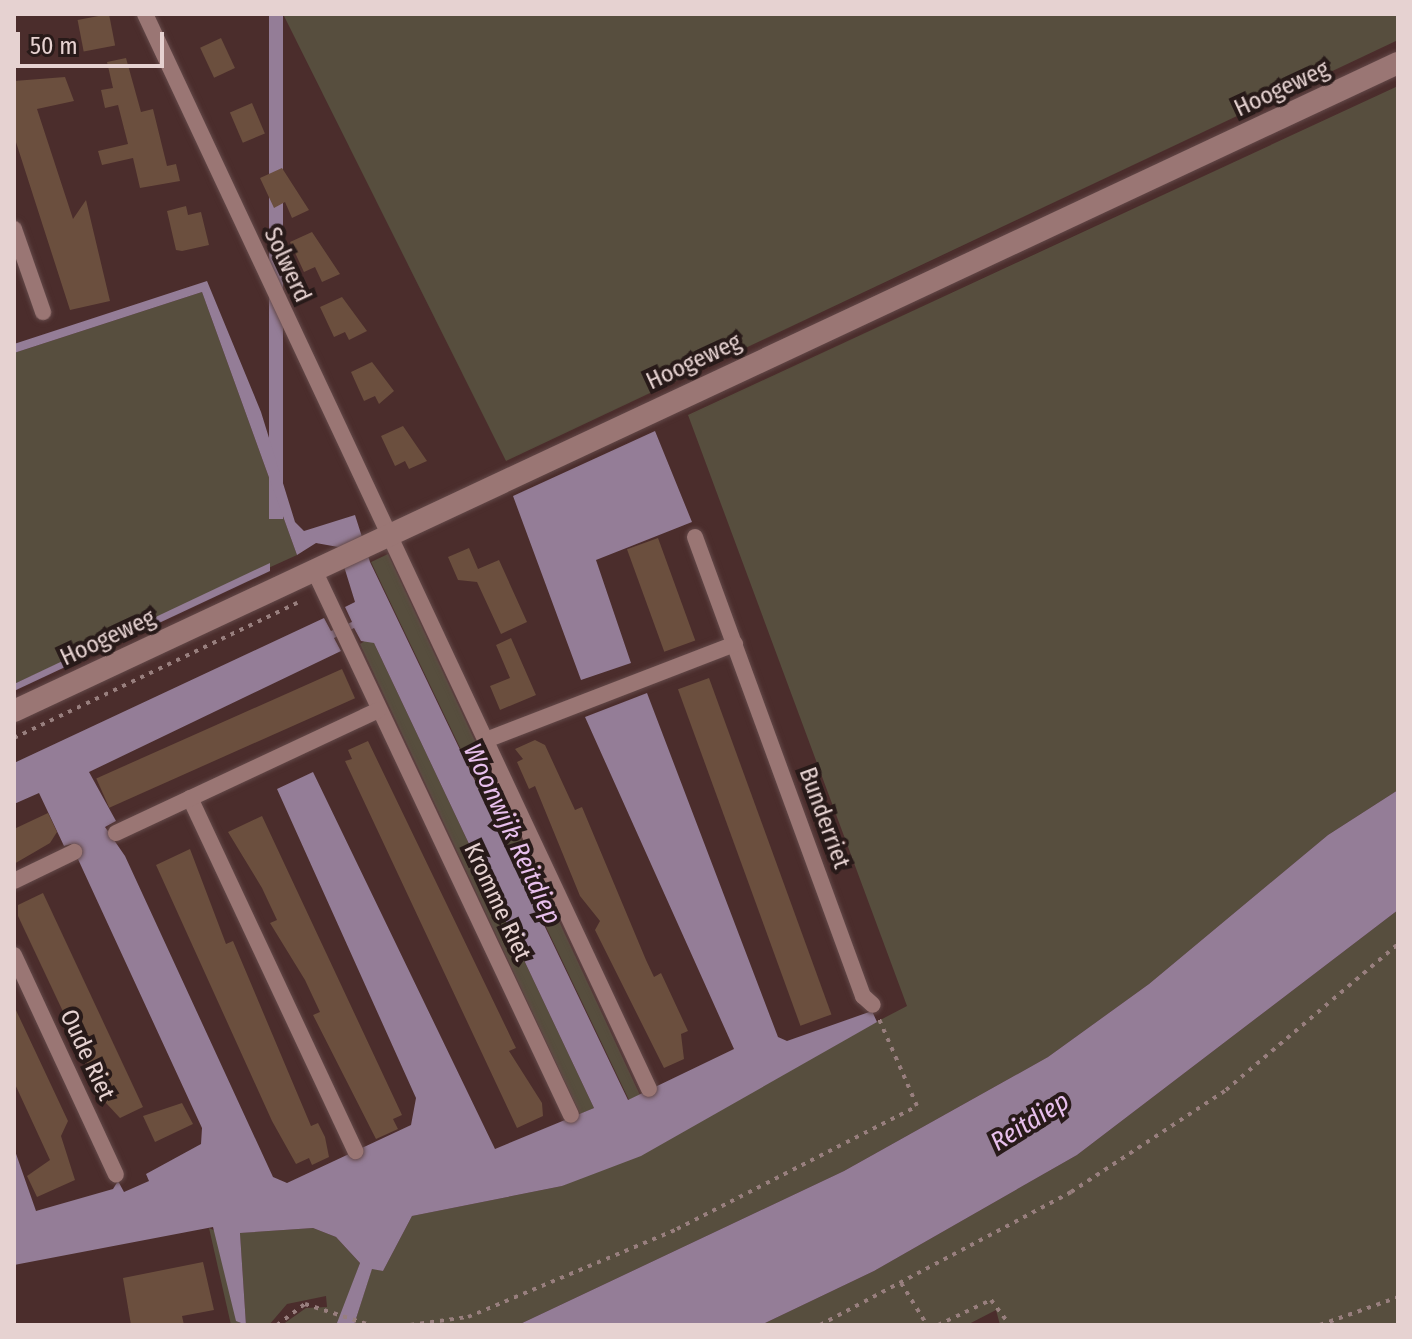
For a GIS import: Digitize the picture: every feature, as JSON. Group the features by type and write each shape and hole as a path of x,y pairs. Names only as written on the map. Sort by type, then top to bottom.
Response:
{"street":[{"name":"Solwerd","path":"145,14 381,540"},
{"name":"Hoogeweg","path":"14,711 323,569 1398,63"},
{"path":"14,229 43,312"},
{"name":"Bunderriet","path":"695,537 863,996 873,1005"},
{"path":"381,540 486,740 649,1089"},
{"name":"Kromme Riet","path":"323,569 330,603 571,1115"},
{"path":"486,740 735,644"},
{"path":"116,833 379,710"},
{"path":"190,798 355,1151"},
{"path":"14,881 74,852"},
{"name":"Oude Riet","path":"14,955 116,1175"}],"path":[{"path":"14,738 283,613 309,593 323,569"},
{"path":"820,1325 1071,1192 1226,1090 1398,944"},
{"path":"410,1325 468,1317 677,1229 917,1106 883,1027"},
{"path":"901,1282 927,1325"},
{"path":"1320,1325 1398,1297"},
{"path":"938,1325 991,1300 1010,1325"},
{"path":"277,1325 305,1304 370,1325"}],"shaded area":[{"path":"283,14 1398,14 1398,40 506,461"},
{"path":"1398,86 1398,790 1328,835 1149,984 1048,1057 844,1171 518,1325 354,1325 372,1268 383,1271 412,1216 562,1186 907,1006 688,415"},
{"path":"202,292 297,555 14,684 14,353"},
{"path":"388,554 640,1095 629,1100 371,562"},
{"path":"368,639 374,643 594,1108 580,1114 360,644"},
{"path":"1398,910 1398,1325 1000,1325 996,1310 967,1325 761,1325 874,1271 1077,1155"},
{"path":"209,1228 218,1232 240,1325 231,1325"},
{"path":"313,1228 336,1237 360,1263 338,1325 282,1325 306,1308 327,1307 326,1296 287,1304 269,1325 246,1325 240,1233"}],"water":[{"path":"269,14 283,14 283,519 269,519"},
{"path":"207,281 261,412 295,522 304,531 355,515 370,562 628,1100 734,1049 585,717 647,693 778,1037 787,1041 872,1011 877,1022 641,1156 562,1186 412,1216 383,1271 372,1269 354,1325 337,1323 360,1263 336,1237 313,1228 240,1233 246,1325 236,1321 213,1227 14,1265 14,1148 36,1211 113,1189 118,1181 124,1192 149,1181 146,1174 201,1144 202,1128 71,844 64,846 39,793 14,804 14,763 324,618 331,631 352,622 345,607 355,602 338,547 316,543 297,555 202,292 14,353 14,344","holes":["354,628 361,641 374,643 594,1108 495,1149 313,772 277,789 416,1098 411,1125 287,1183 273,1177 125,856 105,827 116,821 89,772 341,651 334,638"]},
{"path":"655,431 692,522 596,560 631,663 581,680 513,496"},
{"path":"270,563 270,571 14,691 14,684"},
{"name":"Reitdiep","path":"1398,790 1398,910 1077,1155 874,1271 761,1325 518,1325 844,1171 1048,1057 1149,984 1328,835"}],"building":[{"path":"109,14 115,45 84,52 78,20"},
{"path":"221,38 235,68 214,78 200,48"},
{"path":"126,58 141,112 153,109 167,166 176,164 180,181 140,188 133,158 102,165 98,151 128,144 118,105 105,108 101,90 113,88 107,62"},
{"path":"65,77 74,101 37,109 73,219 86,200 110,301 70,310 14,136 14,81"},
{"path":"252,103 265,133 243,143 230,112"},
{"path":"282,168 309,210 292,218 285,202 274,208 260,178"},
{"path":"186,206 188,215 201,212 209,245 176,250 167,211"},
{"path":"312,232 340,274 322,282 315,267 304,272 290,242"},
{"path":"342,297 367,331 349,340 345,332 334,337 320,307"},
{"path":"372,362 394,391 379,404 375,396 364,401 351,372"},
{"path":"403,426 427,461 409,469 405,461 395,466 381,436"},
{"path":"658,538 695,640 664,652 627,549"},
{"path":"469,548 478,569 499,560 527,622 501,634 477,582 458,580 448,557"},
{"path":"511,638 536,695 500,710 490,686 510,678 496,645"},
{"path":"342,669 355,698 109,808 96,778"},
{"path":"709,678 831,1014 800,1026 678,689"},
{"path":"535,740 545,745 575,810 582,807 654,977 661,973 688,1031 681,1034 684,1059 664,1068 595,930 600,921 580,896 535,786 529,789 517,762 523,759 515,749"},
{"path":"368,741 516,1048 509,1051 542,1103 543,1116 517,1128 345,761 352,759 348,750"},
{"path":"48,813 57,832 50,843 14,864 14,829"},
{"path":"262,816 402,1115 393,1119 398,1129 376,1139 313,1015 320,1012 305,980 270,923 277,920 262,888 228,832"},
{"path":"190,849 226,944 233,941 311,1126 318,1123 325,1137 329,1157 312,1165 309,1158 296,1164 272,1121 156,865"},
{"path":"43,893 143,1107 120,1118 106,1103 18,916 18,905"},
{"path":"14,1006 68,1121 61,1136 75,1180 37,1197 27,1176 50,1160 14,1082"},
{"path":"182,1103 193,1124 155,1142 143,1116"},
{"path":"203,1262 214,1310 182,1316 184,1325 131,1325 123,1278"}],"water label":[{"name":"Woonwijk Reitdiep","path":"512,834"}]}
